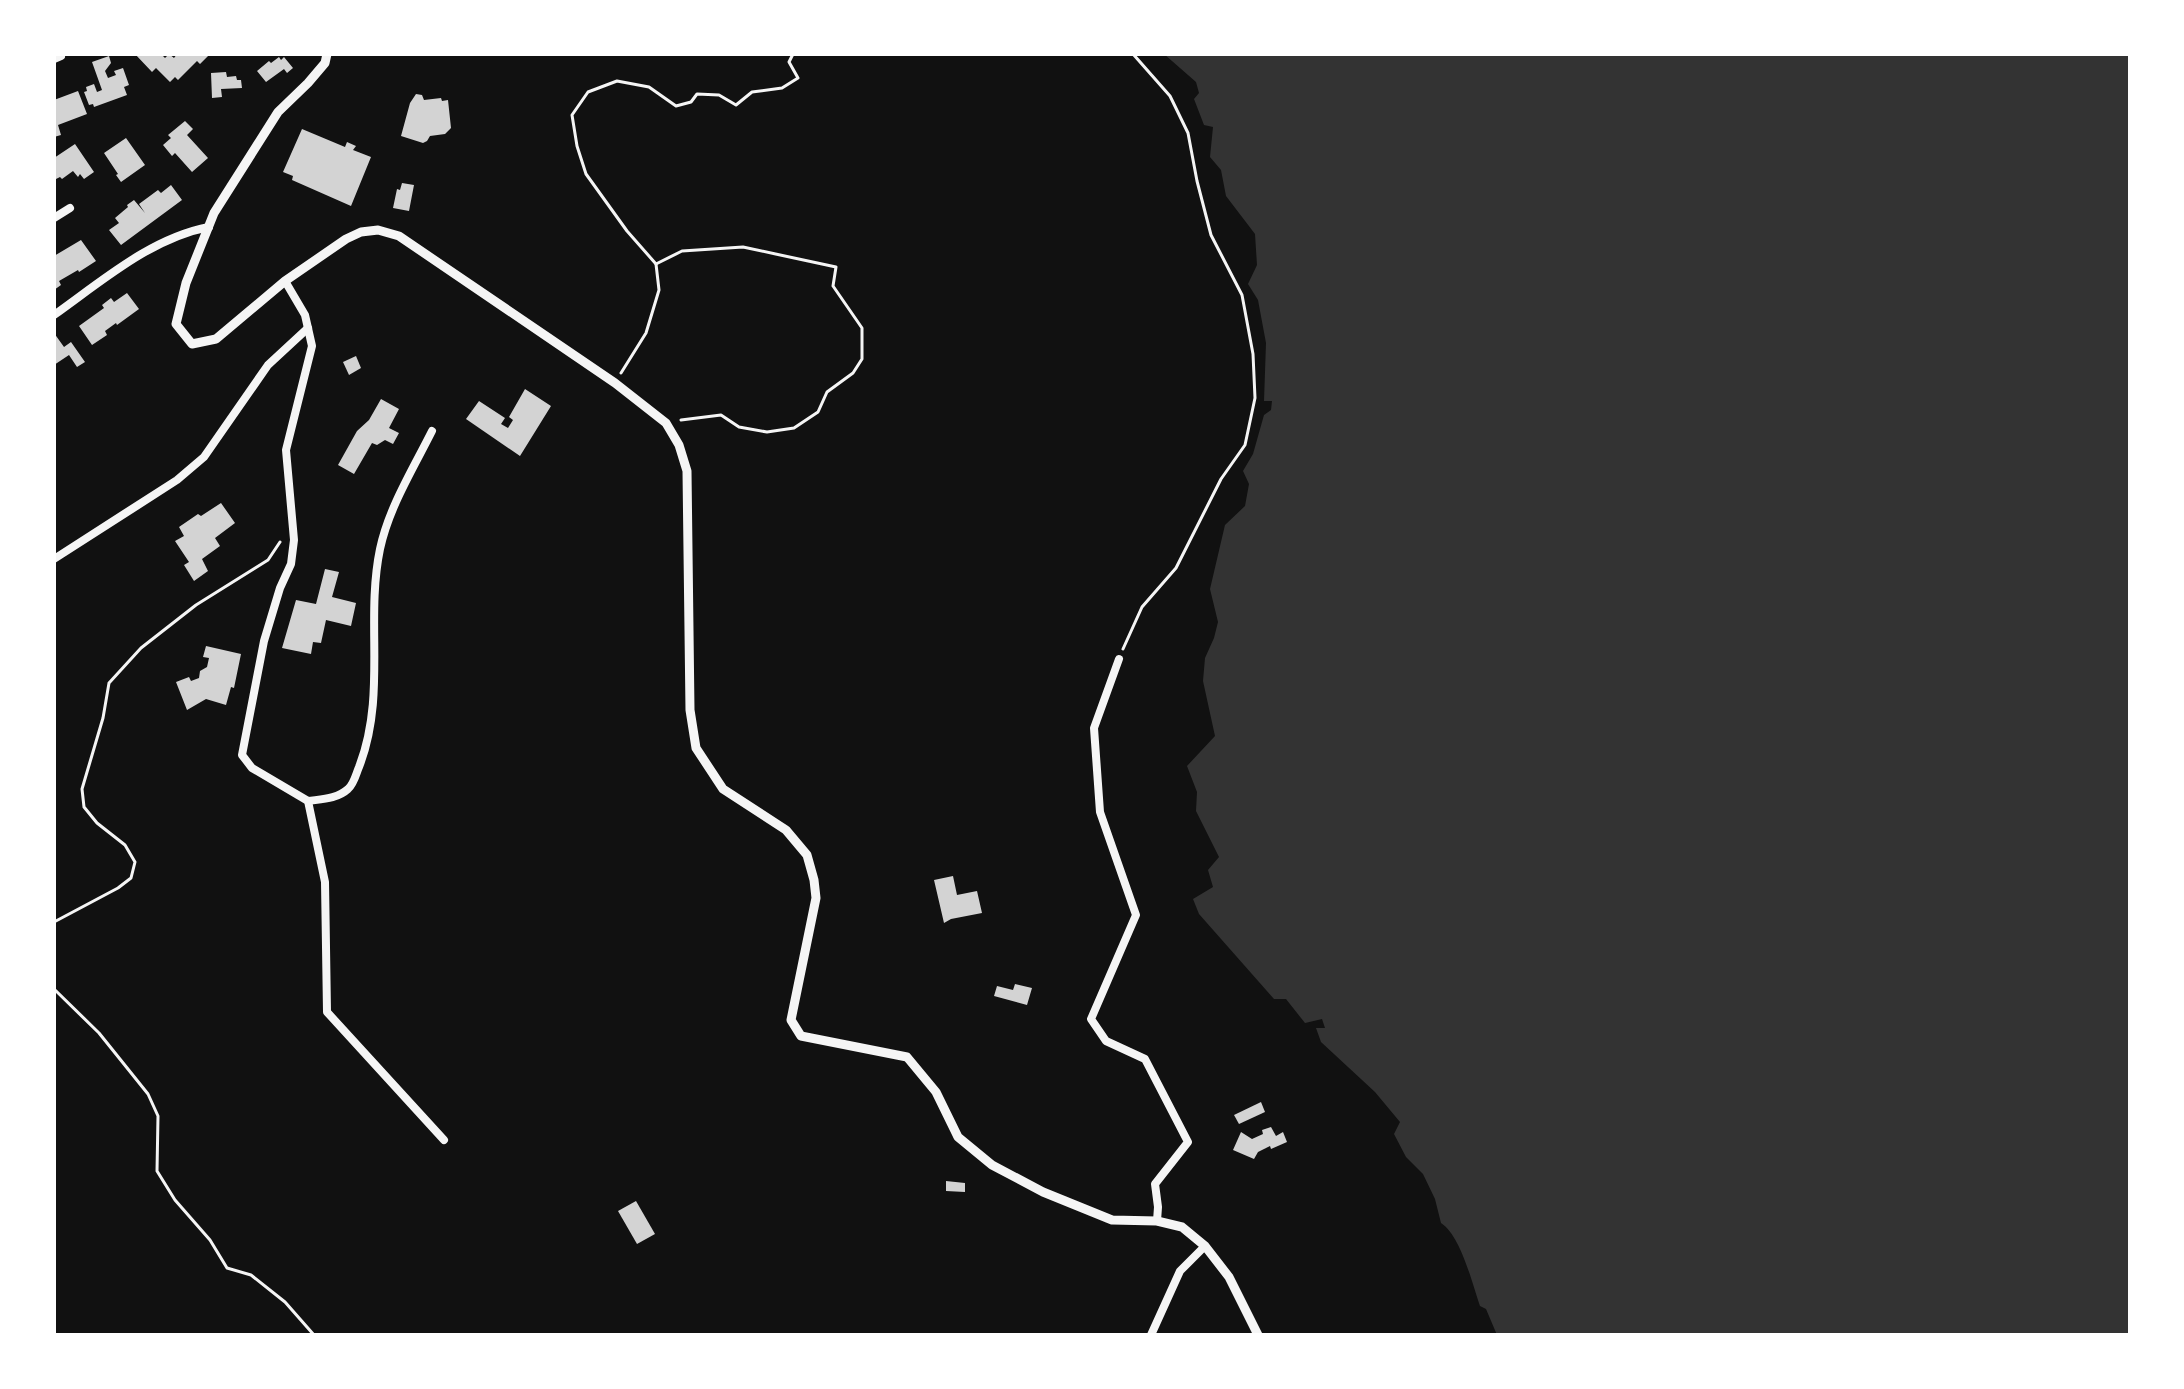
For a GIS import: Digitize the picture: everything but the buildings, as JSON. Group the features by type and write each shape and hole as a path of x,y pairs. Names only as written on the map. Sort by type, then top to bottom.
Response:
{"street":[{"path":"327,54 325,63 278,112 214,213 186,283 176,324 192,344 216,339 285,281 361,232 378,230 399,236 615,383 666,423 679,445 687,471 690,710 696,748 723,789 786,830 807,855 814,880 816,898 791,1020 801,1036 907,1057 936,1092 958,1137 992,1165 1043,1192 1112,1220 1157,1221 1182,1227 1205,1246 1229,1277 1258,1335"},
{"path":"54,218 70,208"},
{"path":"54,315 152,248 189,231 209,227"},
{"path":"285,281 305,315 312,346 286,450 294,540 291,564 280,588 264,641 242,755 252,768 308,801 337,797 351,787 367,746 376,680 375,609 380,551 389,517 432,431"},
{"path":"54,559 177,480 204,457 268,365 308,328"},
{"path":"1119,659 1094,728 1100,812 1136,915 1091,1019 1106,1041 1145,1059 1188,1142 1155,1184 1157,1221"},
{"path":"308,801 325,882 327,1012 444,1140"},
{"path":"1151,1335 1180,1271 1205,1246"}],"path":[{"path":"615,383 646,333 659,290 656,264 627,231 586,174 572,115 588,92 617,81 649,87 676,106 691,102 697,94 719,95 736,105 752,92 782,88 798,78 789,62 793,54"},
{"path":"1119,659 1142,607 1176,568 1221,479 1245,445 1255,398 1253,354 1242,295 1211,235 1188,133 1170,96 1133,54"},
{"path":"656,264 682,251 743,247 836,267 833,286 862,328 862,359 853,373 827,392 818,412 794,428 767,432 739,427 721,415 666,423"},
{"path":"54,922 118,888 131,878 135,862 125,845 97,823 84,807 82,789 103,718 109,683 141,648 185,614 268,560 282,536"},
{"path":"54,989 99,1033 148,1094 158,1116 157,1171 175,1200 210,1240 227,1268 251,1275 285,1302 314,1335"}],"shaded area":[{"path":"1164,54 2130,54 2130,1335 1497,1335 1486,1309 1480,1306 1460,1249 1441,1223 1435,1199 1423,1174 1406,1157 1394,1134 1400,1122 1375,1092 1321,1042 1316,1028 1325,1028 1322,1019 1305,1023 1286,999 1274,999 1199,914 1193,899 1213,887 1208,870 1219,857 1196,811 1197,792 1187,766 1215,736 1203,681 1205,658 1218,622 1210,589 1225,525 1245,506 1249,484 1243,471 1253,454 1264,415 1271,410 1272,401 1264,401 1266,343 1258,300 1248,284 1257,265 1255,234 1226,196 1221,170 1210,157 1213,127 1204,125 1194,99 1199,93 1196,82"}]}
